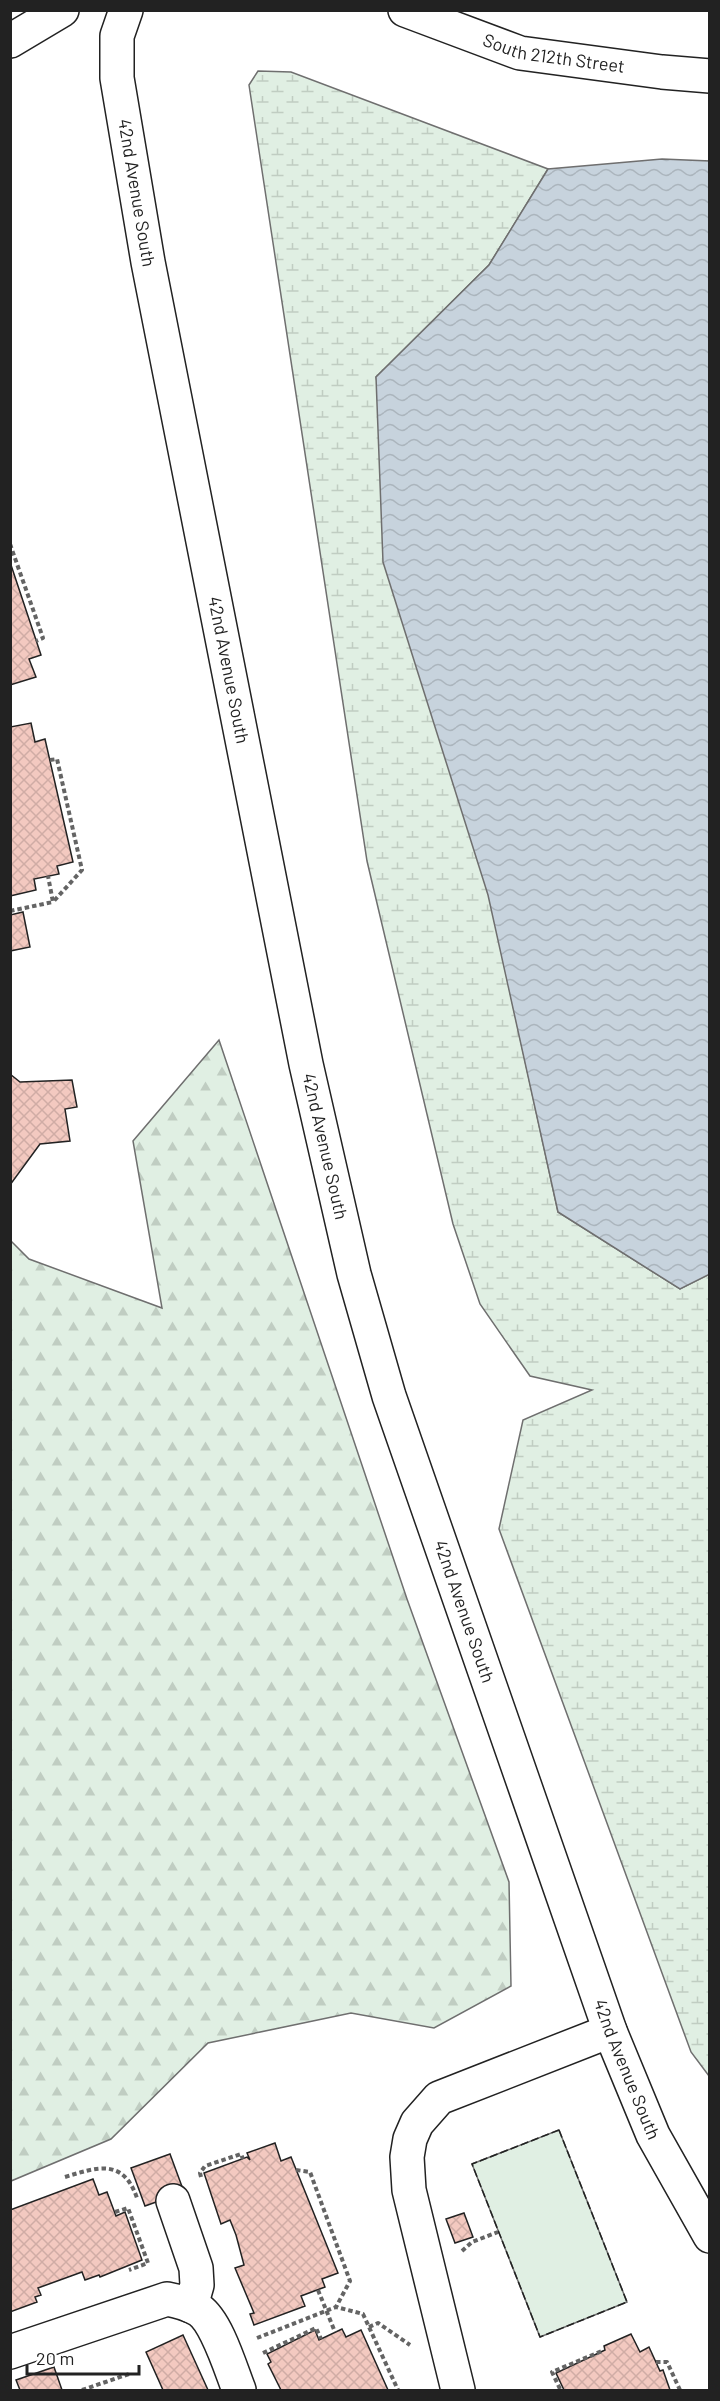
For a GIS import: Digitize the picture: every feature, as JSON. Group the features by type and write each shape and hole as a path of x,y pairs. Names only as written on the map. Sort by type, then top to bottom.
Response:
{"street":[{"path":"10,41 63,10"},
{"name":"42nd Avenue South","path":"126,10 117,36 117,78 122,117 180,431 332,1184 354,1274 389,1396 610,2031 653,2135 710,2236"},
{"name":"South 212th Street","path":"405,10 520,53 710,76"},
{"path":"458,2391 409,2190 407,2157 410,2139 417,2123 440,2098 610,2031"},
{"path":"173,2201 196,2268 197,2285 191,2306"},
{"path":"10,2352 167,2299 201,2311 213,2328 239,2391"}],"path":[{"path":"10,544 43,638 36,641"},
{"path":"10,911 53,902 82,870 57,759 50,760"},
{"path":"48,876 53,902"},
{"path":"205,2186 200,2173 206,2166 241,2154 243,2159"},
{"path":"65,2177 99,2167 111,2168 132,2183 139,2205"},
{"path":"296,2170 310,2172 350,2281 336,2307"},
{"path":"114,2212 128,2208 148,2263 131,2270 135,2276"},
{"path":"462,2251 471,2242 498,2232"},
{"path":"318,2290 335,2332"},
{"path":"277,2331 336,2307 363,2314 398,2391"},
{"path":"369,2327 378,2323 415,2349"},
{"path":"265,2363 261,2354 316,2328 321,2339"},
{"path":"560,2389 552,2372 602,2351"},
{"path":"656,2362 667,2362 680,2391"},
{"path":"82,2391 129,2373"}],"green space":[{"path":"258,71 291,72 548,169 489,265 376,377 558,1212 680,1289 709,1274 709,2076 691,2052 499,1529 523,1420 592,1390 530,1376 480,1304 453,1224 367,861 249,85"},
{"path":"219,1040 407,1599 509,1882 511,1986 434,2028 351,2013 208,2043 111,2139 11,2181 11,1241 29,1259 162,1308 133,1141"},
{"path":"559,2130 627,2302 540,2337 472,2164"}],"water":[{"path":"662,159 710,161 710,1274 680,1289 558,1212 488,895 383,562 376,377 489,265 548,169"}],"building":[{"path":"10,562 41,655 29,659 36,677 10,685"},
{"path":"31,723 35,742 45,739 73,862 57,866 59,874 34,879 36,890 10,896 10,727"},
{"path":"23,912 30,947 10,951 10,915"},
{"path":"10,1074 20,1082 72,1080 77,1107 65,1109 70,1141 40,1144 10,1185"},
{"path":"275,2143 281,2161 291,2157 338,2273 322,2279 325,2287 301,2296 305,2306 254,2325 250,2314 254,2313 235,2268 244,2265 236,2235 230,2220 221,2224 204,2173 247,2157 250,2160 247,2153"},
{"path":"170,2154 184,2192 145,2206 131,2168"},
{"path":"93,2179 99,2195 107,2192 116,2216 125,2212 142,2260 100,2277 99,2275 85,2280 82,2272 38,2288 41,2295 35,2297 37,2302 10,2312 10,2210"},
{"path":"464,2213 473,2237 455,2243 446,2219"},
{"path":"342,2329 346,2337 361,2330 388,2390 281,2390 268,2364 271,2362 267,2354 315,2330 319,2340"},
{"path":"631,2334 640,2352 649,2347 660,2371 663,2370 670,2390 564,2390 556,2373 605,2350 604,2346"},
{"path":"183,2335 208,2390 163,2390 146,2352"},
{"path":"54,2367 62,2390 20,2390 16,2380"}],"fence":[{"path":"559,2130 627,2302 540,2337 472,2164 559,2130"}]}
